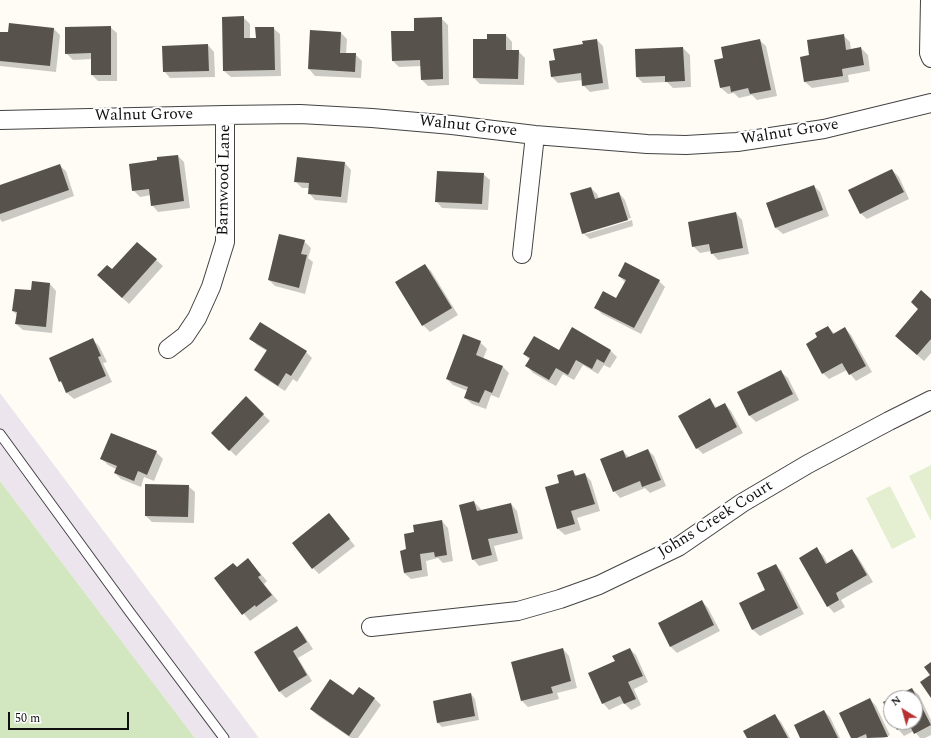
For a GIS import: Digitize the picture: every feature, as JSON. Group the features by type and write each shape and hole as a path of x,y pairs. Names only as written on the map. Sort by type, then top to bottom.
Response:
{"street":[{"path":"930,0 929,53 931,58"},
{"name":"Walnut Grove","path":"0,120 300,114 372,118 452,125 535,135 647,144 686,145 737,142 824,129 931,103"},
{"name":"Barnwood Lane","path":"168,349 185,336 198,318 211,286 225,242 226,115"},
{"path":"522,254 535,135"},
{"name":"Johns Creek Court","path":"372,627 518,611 560,599 599,585 678,547 742,503 808,464 931,400"}],"lane":[{"path":"0,434 224,738"}],"shaded area":[{"path":"0,393 259,738 195,738 0,481"}],"green space":[{"path":"931,465 931,521 909,476"},
{"path":"0,481 195,738 0,738"},
{"path":"890,486 916,537 892,549 866,498"}],"building":[{"path":"244,16 244,38 256,38 255,27 274,27 275,70 223,71 222,17"},
{"path":"442,17 443,79 421,80 420,60 392,61 391,31 414,31 414,18"},
{"path":"9,23 54,28 50,66 0,61 0,32 8,32"},
{"path":"111,26 111,75 91,75 91,53 65,54 65,27"},
{"path":"310,30 341,32 340,53 356,53 355,72 308,69"},
{"path":"487,34 506,34 506,50 519,50 518,79 473,78 473,39 487,39"},
{"path":"844,34 846,50 861,47 864,65 842,69 843,76 804,82 800,57 809,55 807,40"},
{"path":"597,39 603,83 582,86 581,73 551,77 549,61 555,60 553,49 583,44 582,41"},
{"path":"760,39 771,90 750,94 748,88 731,92 730,86 720,88 714,60 723,58 721,47"},
{"path":"208,44 209,71 163,72 162,46"},
{"path":"683,47 685,81 665,82 665,76 636,77 635,49"},
{"path":"178,155 184,201 151,206 149,189 132,191 129,164 157,160 157,157"},
{"path":"297,157 345,162 341,197 308,194 309,183 294,182"},
{"path":"60,164 69,190 0,214 0,185"},
{"path":"892,169 904,192 860,214 848,190"},
{"path":"437,171 484,173 482,204 435,202"},
{"path":"814,185 823,210 775,228 766,203"},
{"path":"591,187 595,199 619,192 628,220 582,234 570,193"},
{"path":"736,212 743,248 711,254 709,244 692,247 688,222"},
{"path":"279,234 305,240 301,254 307,255 299,288 268,280"},
{"path":"137,242 157,259 122,298 97,275 107,265 112,269"},
{"path":"625,262 660,280 634,328 594,308 603,291 616,298 626,280 618,276"},
{"path":"425,264 452,308 422,326 395,282"},
{"path":"32,281 50,283 46,327 15,324 17,312 12,311 15,289 31,290"},
{"path":"921,290 931,299 931,339 917,355 895,336 918,309 911,302"},
{"path":"260,322 307,351 291,376 286,373 278,386 254,370 267,350 249,339"},
{"path":"828,326 833,334 845,327 866,366 849,375 842,363 822,374 806,344 817,337 815,333"},
{"path":"572,327 611,350 604,363 597,359 592,369 576,360 568,375 556,368 549,380 525,366 530,358 523,354 534,336 559,350"},
{"path":"463,334 481,341 476,355 503,366 492,393 485,390 479,403 464,398 468,387 446,379"},
{"path":"93,338 101,356 98,357 106,376 66,393 61,381 59,382 49,358"},
{"path":"781,370 793,394 749,416 737,392"},
{"path":"246,396 264,414 229,451 211,433"},
{"path":"710,398 715,408 725,403 737,427 696,449 678,416"},
{"path":"111,433 157,451 147,475 138,471 134,481 114,473 117,466 100,459"},
{"path":"648,449 661,480 642,487 640,481 613,492 600,459 623,450 626,458"},
{"path":"573,470 575,476 585,473 595,504 571,511 575,524 557,529 545,487 559,483 557,475"},
{"path":"145,484 189,485 188,517 145,516"},
{"path":"474,501 477,511 511,503 518,533 488,539 492,555 472,560 459,505"},
{"path":"329,513 350,539 312,569 292,543"},
{"path":"442,520 447,555 435,557 434,552 420,554 422,570 404,573 400,551 406,549 404,534 414,532 413,525"},
{"path":"817,547 826,564 852,549 867,575 836,593 839,600 827,607 799,558"},
{"path":"248,558 261,575 258,577 272,595 242,615 214,578 233,563 237,567"},
{"path":"776,564 798,608 752,630 739,603 765,590 757,573"},
{"path":"702,600 714,625 670,647 658,623"},
{"path":"297,626 307,642 293,651 307,675 279,692 254,652"},
{"path":"563,648 571,681 551,687 553,693 521,701 511,662"},
{"path":"630,648 643,676 628,682 636,699 624,704 620,696 602,704 588,673 615,661 612,656"},
{"path":"931,662 931,698 920,682 930,675 924,667"},
{"path":"330,679 353,695 359,687 375,698 349,736 310,709"},
{"path":"471,693 475,716 437,723 433,701"},
{"path":"870,698 883,726 883,730 885,730 888,737 867,738 866,734 857,738 851,738 839,713"},
{"path":"923,709 931,725 923,729"},
{"path":"824,710 838,738 800,738 794,725"},
{"path":"775,714 788,738 747,738 743,731"},
{"path":"912,730 922,730 914,734"}]}
